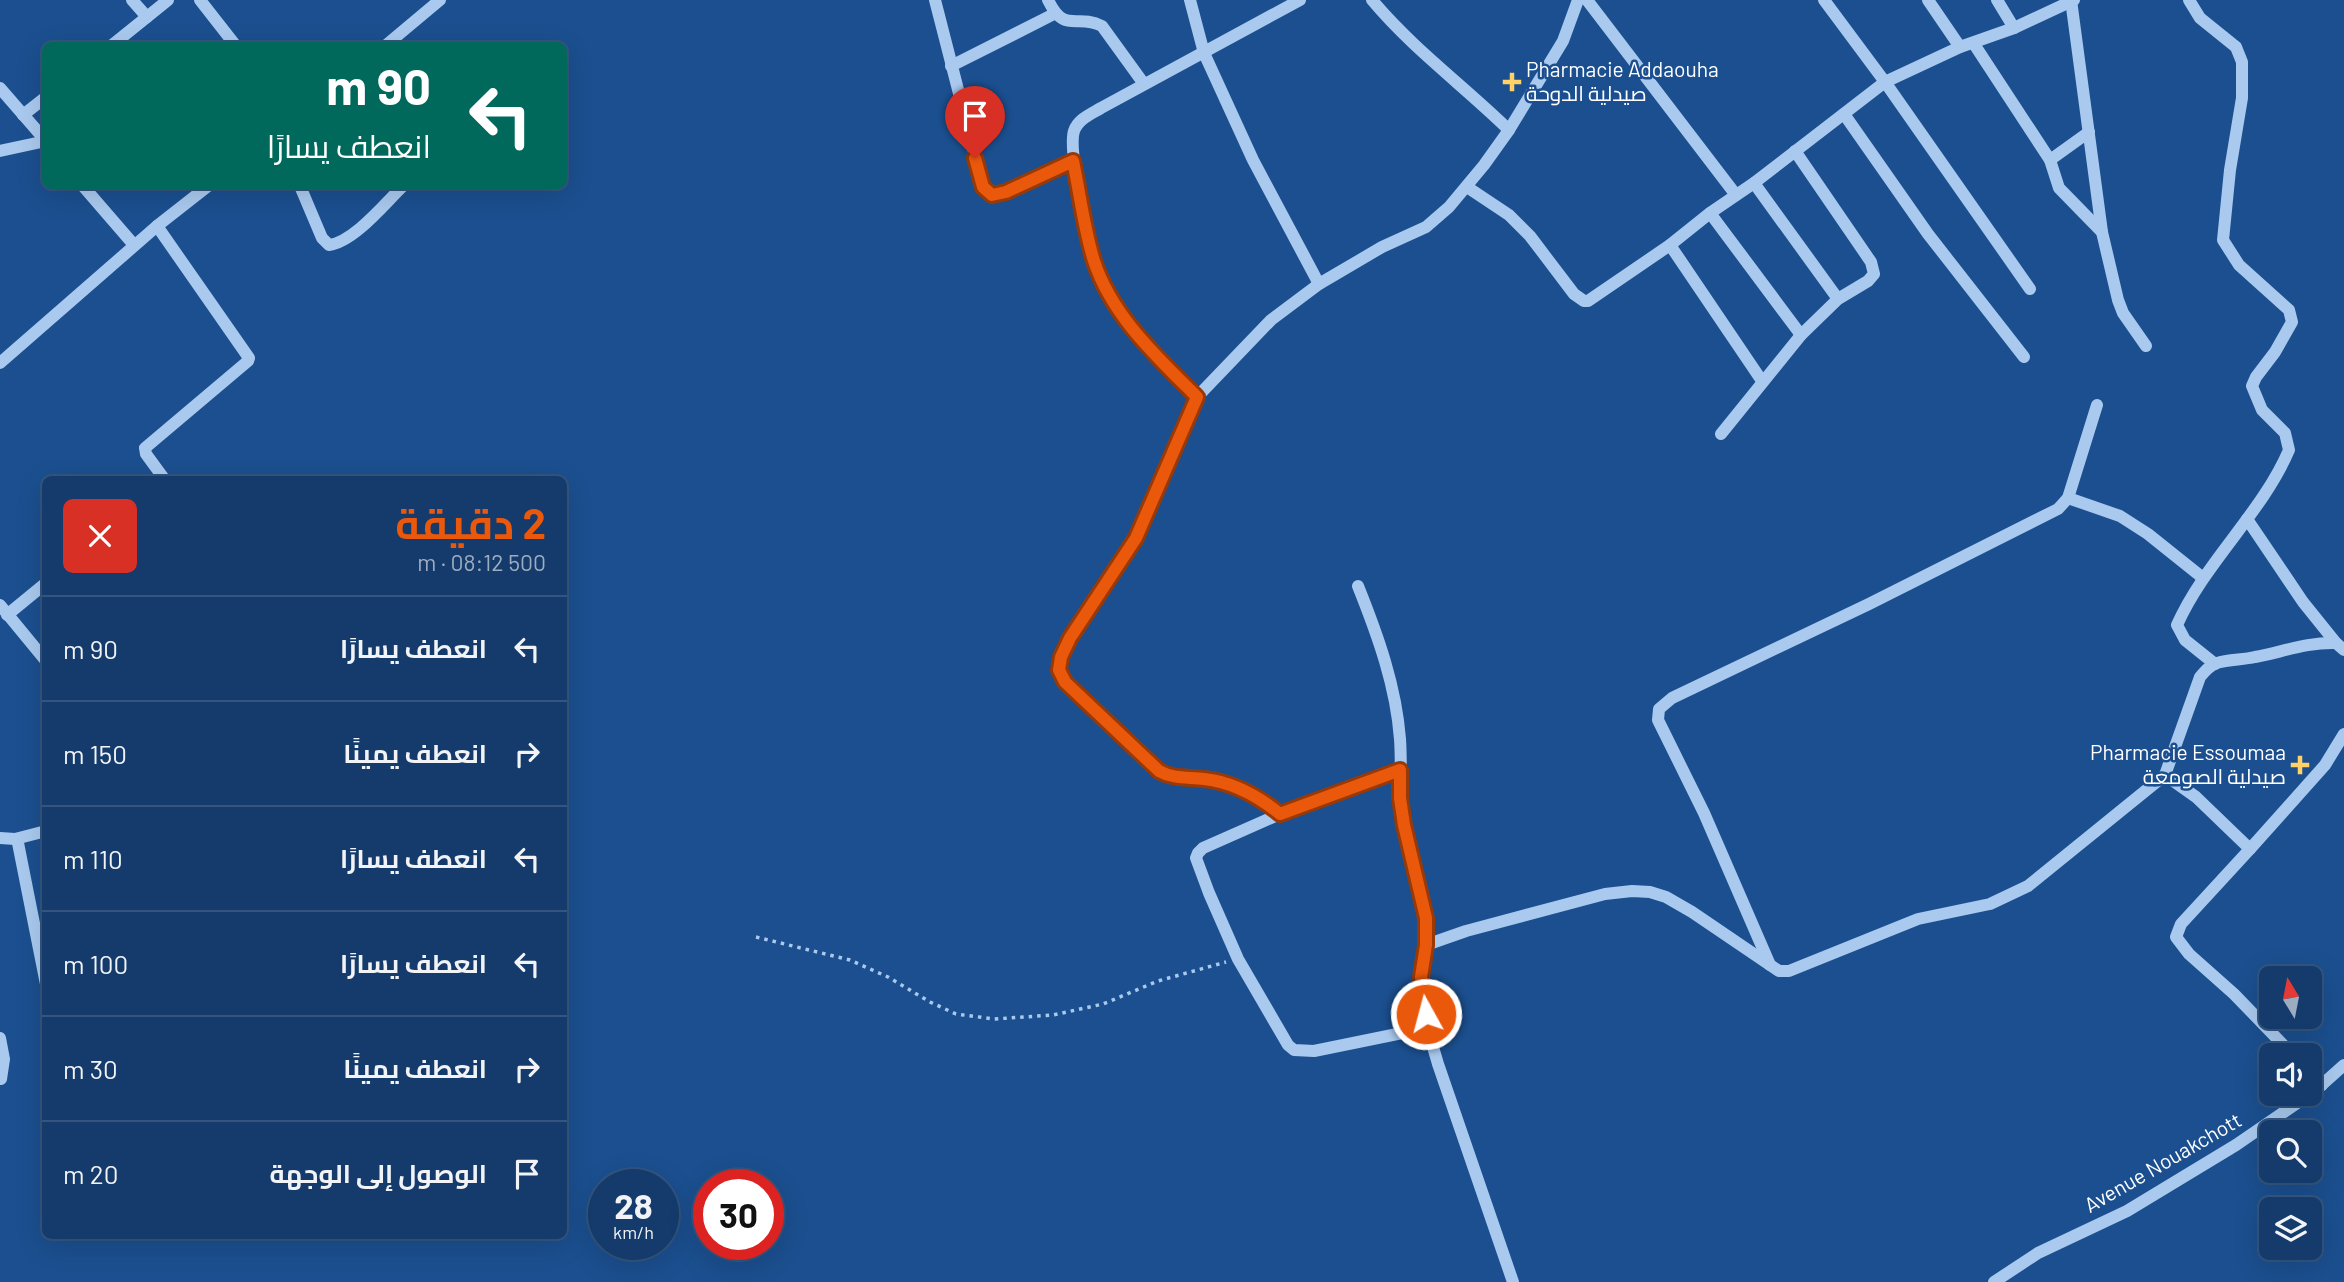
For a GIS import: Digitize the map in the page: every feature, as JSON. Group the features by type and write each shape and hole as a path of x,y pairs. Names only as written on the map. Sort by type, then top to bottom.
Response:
{"street":[{"path":"132,0 147,17"},
{"path":"116,42 168,0"},
{"path":"200,0 233,42"},
{"path":"390,42 440,0"},
{"path":"1048,0 1055,14 1070,22 1102,26 1144,84"},
{"path":"1190,0 1204,53 1253,160 1319,284"},
{"path":"1197,397 1161,361 1116,309 1094,259 1073,161 1074,130 1081,120 1300,0"},
{"path":"1372,0 1413,45 1509,130"},
{"path":"1280,814 1255,796 1238,788 1204,779 1174,777 1159,771 1065,682 1058,665 1070,638 1136,538 1197,397 1271,320 1319,284 1382,247 1426,226 1449,207 1509,130 1563,41 1578,0"},
{"path":"1587,0 1736,195"},
{"path":"1825,0 2030,289"},
{"path":"1928,0 1960,47"},
{"path":"1997,0 2014,28"},
{"path":"1467,187 1509,215 1530,236 1574,294 1588,301 1670,245 1885,82 1960,47 2014,28 2072,0 2102,232 2123,313 2146,345"},
{"path":"2189,0 2200,18 2236,47 2242,62 2242,98 2230,170 2223,240 2239,265 2282,303 2291,315 2292,322 2252,386 2262,410 2285,433 2289,450 2247,519 2203,579 2176,625 2185,640 2215,664"},
{"path":"940,2 951,66 983,187 987,193 992,195 1006,192 1073,161"},
{"path":"951,66 1055,14"},
{"path":"1974,44 2050,160 2059,188 2102,232"},
{"path":"0,88 42,136"},
{"path":"23,115 42,100"},
{"path":"1844,114 1927,234 2024,357"},
{"path":"2050,160 2088,132"},
{"path":"0,151 42,142"},
{"path":"1721,434 1801,335 1838,299 1872,278 1873,268 1865,252 1795,151"},
{"path":"1754,183 1838,299"},
{"path":"86,189 134,245"},
{"path":"0,363 134,245 204,189"},
{"path":"301,189 322,238 329,245 342,242 361,227 400,189"},
{"path":"1710,213 1801,335"},
{"path":"157,226 248,358 248,361 145,448 146,454 162,476"},
{"path":"1670,245 1762,381"},
{"path":"1770,965 1704,813 1658,720 1659,709 1680,694 2058,509 2068,498 2097,405"},
{"path":"2068,498 2120,516 2148,534 2203,579"},
{"path":"2247,519 2302,602 2340,646"},
{"path":"42,586 4,610 42,656"},
{"path":"1358,586 1380,641 1393,692 1400,740 1400,798 1426,918 1426,945 1421,977 1422,998 1429,1030 1438,1064 1513,1282"},
{"path":"1426,945 1466,931 1605,894 1650,892 1666,897 1692,912 1779,971 1790,971 1918,919 1990,904 2028,886 2165,775 2200,677 2215,664 2321,642 2340,646"},
{"path":"2281,1043 2234,994 2189,954 2176,937 2181,924 2325,765 2344,734"},
{"path":"1400,770 1280,814 1203,848 1198,853 1198,866 1238,959 1288,1045 1294,1049 1314,1051 1429,1030"},
{"path":"2165,775 2196,797 2250,849"},
{"path":"0,838 15,839 42,832"},
{"path":"15,839 42,964"},
{"path":"0,1038 4,1059 1,1079"},
{"name":"Avenue Nouakchott","path":"2322,1085 2344,1065"},
{"name":"Avenue Nouakchott","path":"1994,1282 2038,1253 2127,1210 2180,1180 2292,1106"}],"path":[{"path":"756,937 850,960 888,977 929,1002 956,1014 995,1019 1053,1014 1103,1004 1158,981 1238,959"}],"place":[{"name":"Pharmacie Addaouha صيدلية الدوحة","path":"1512,82"},
{"name":"Pharmacie Essoumaa صيدلية الصومعة","path":"2300,765"}],"route":[{"path":"975,158 983,187 992,195 1006,192 1073,161 1094,259 1116,309 1161,361 1197,397 1136,538 1070,638 1058,665 1060,675 1159,771 1174,777 1204,779 1238,788 1268,804 1280,814 1400,770 1404,825 1426,918 1426,945 1421,977 1426,1014"}]}
